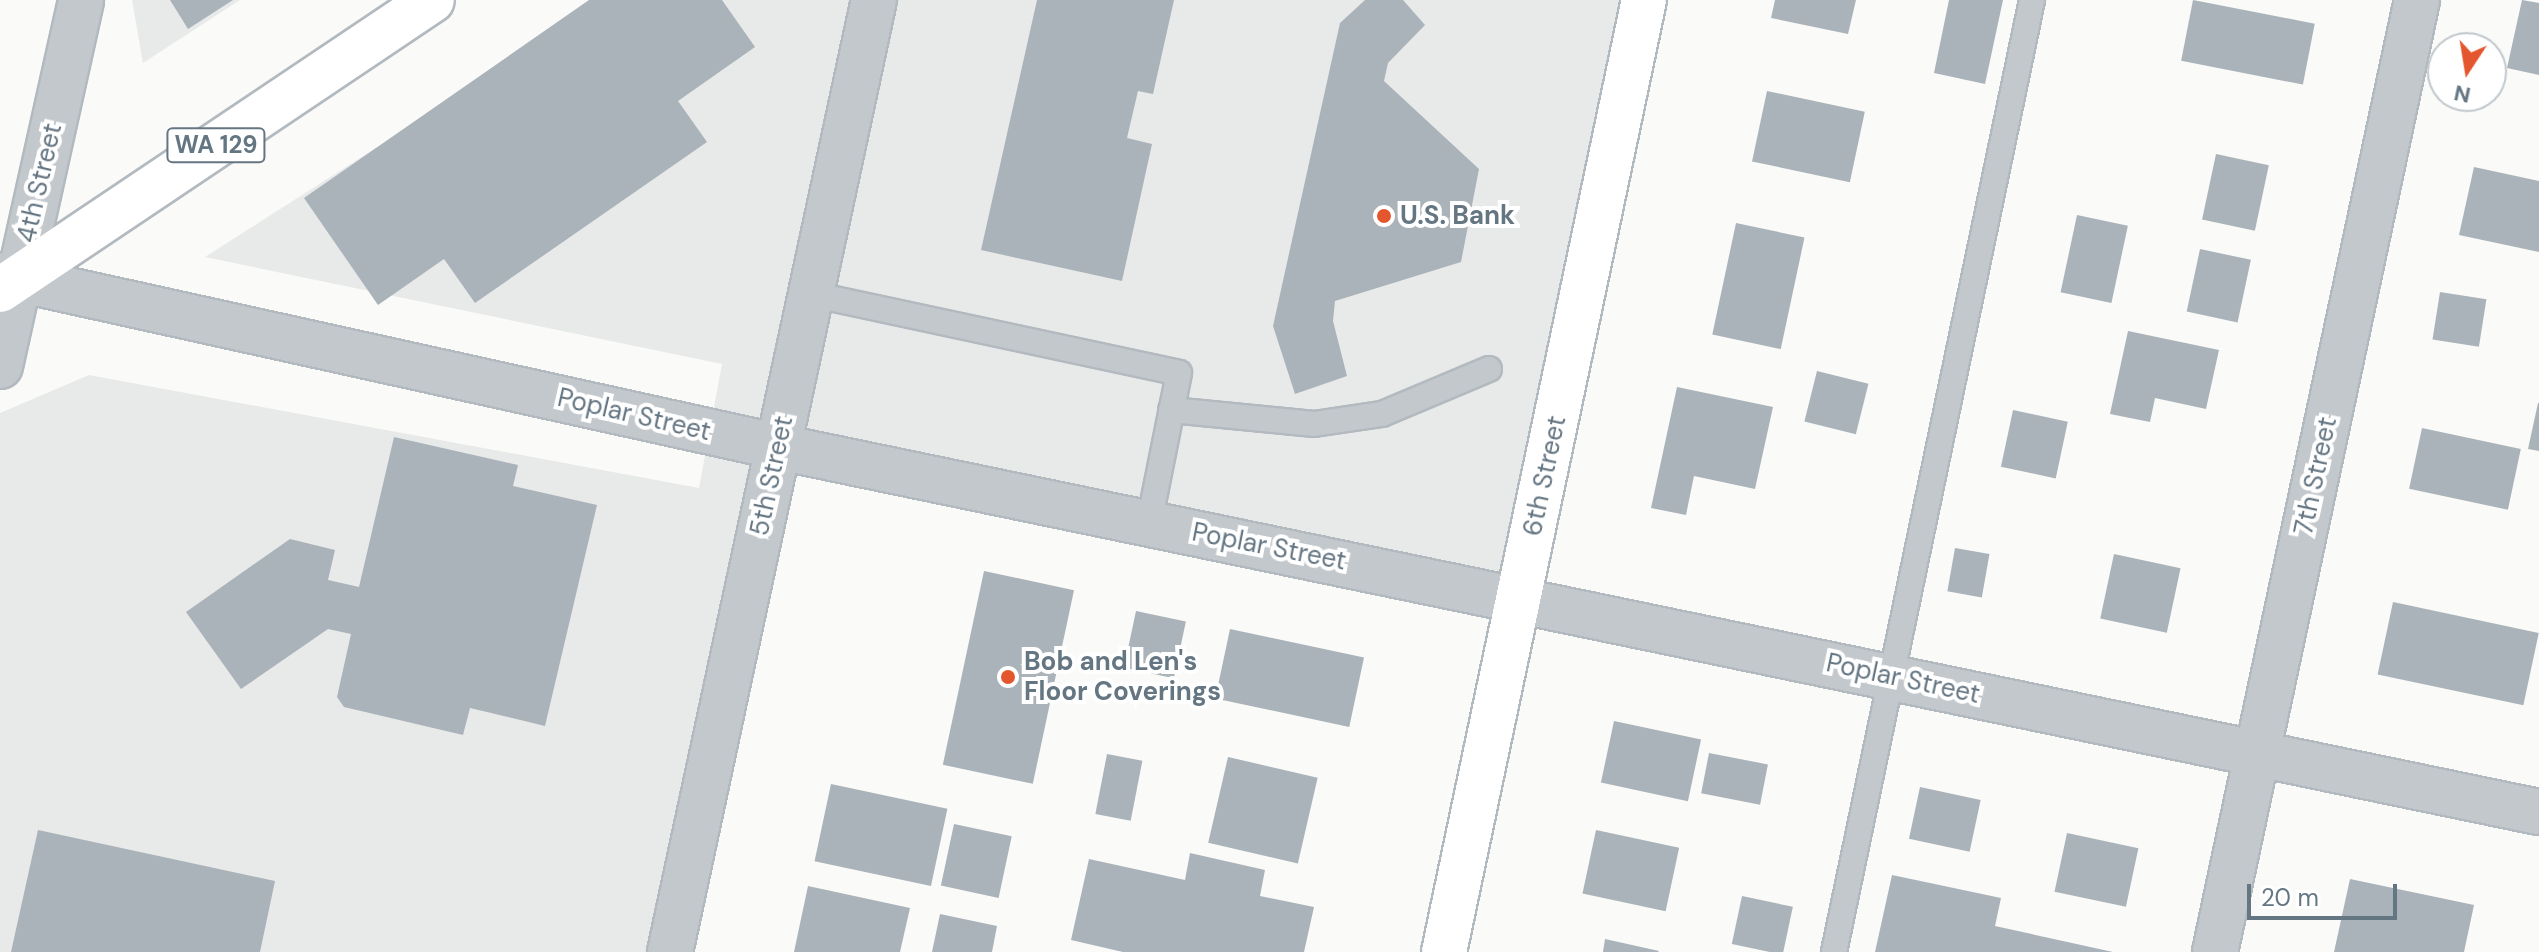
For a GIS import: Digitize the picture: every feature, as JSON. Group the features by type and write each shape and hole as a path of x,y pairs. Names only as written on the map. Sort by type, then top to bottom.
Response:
{"main road":[{"name":"WA 129","path":"6,281 432,0"},
{"name":"6th Street","path":"1444,952 1644,0"}],"street":[{"name":"4th Street","path":"0,366 6,281 81,0"},
{"name":"5th Street","path":"670,952 874,0"},
{"name":"7th Street","path":"2215,952 2417,0"},
{"name":"Poplar Street","path":"6,281 779,447 1519,598 2539,812"}],"lane":[{"path":"1834,952 2032,0"},
{"path":"811,294 1179,373 1149,523"},
{"path":"1171,410 1314,424 1382,414 1489,369"}],"shaded area":[{"path":"132,0 240,0 143,63"},
{"path":"607,0 1644,0 1519,598 779,447 670,952 0,952 0,413 89,375 699,488 722,364 205,257"}],"building":[{"path":"170,0 233,0 188,29"},
{"path":"589,0 722,0 755,47 678,101 707,142 475,303 444,259 378,305 304,198"},
{"path":"1037,0 1174,0 1153,94 1138,91 1127,138 1152,144 1122,281 981,250"},
{"name":"U.S. Bank","path":"1365,0 1403,0 1425,25 1388,63 1384,81 1479,169 1461,262 1335,301 1333,321 1347,376 1295,394 1273,326 1340,23"},
{"path":"1775,0 1856,0 1848,34 1771,18"},
{"path":"1949,0 2003,0 1985,84 1934,73"},
{"path":"2193,0 2315,24 2303,85 2181,61"},
{"path":"2522,0 2539,3 2539,75 2507,68"},
{"path":"1767,91 1865,112 1850,182 1752,161"},
{"path":"2216,154 2269,165 2255,231 2202,220"},
{"path":"2474,167 2539,181 2539,252 2459,235"},
{"path":"2077,215 2128,226 2111,303 2061,292"},
{"path":"1736,223 1804,238 1781,349 1712,335"},
{"path":"2200,249 2251,260 2238,322 2187,312"},
{"path":"2440,292 2486,299 2479,347 2432,339"},
{"path":"2128,331 2219,350 2206,409 2155,398 2150,422 2110,414"},
{"path":"1817,371 1868,384 1856,434 1804,421"},
{"path":"1677,387 1773,407 1755,489 1694,476 1686,515 1651,508"},
{"path":"2539,403 2539,451 2528,449"},
{"path":"2013,410 2068,422 2056,478 2001,467"},
{"path":"2422,428 2521,449 2508,510 2409,489"},
{"path":"394,437 518,465 513,486 597,505 545,726 470,708 463,735 344,707 337,697 351,634 328,629 241,689 186,612 290,539 335,550 328,580 359,587"},
{"path":"1955,548 1989,554 1982,597 1947,591"},
{"path":"2114,554 2181,568 2167,633 2100,619"},
{"name":"Bob and Len's Floor Coverings","path":"984,571 1074,590 1033,784 943,765"},
{"path":"2393,602 2539,633 2523,705 2378,674"},
{"path":"1136,611 1186,622 1174,678 1124,668"},
{"path":"1230,629 1364,657 1349,727 1215,698"},
{"path":"1614,721 1701,740 1688,801 1601,783"},
{"path":"1709,753 1768,764 1760,805 1701,793"},
{"path":"1107,754 1142,761 1131,821 1095,814"},
{"path":"1228,757 1318,778 1298,863 1208,843"},
{"path":"831,784 947,809 931,886 815,861"},
{"path":"1920,787 1981,800 1970,852 1909,839"},
{"path":"954,824 1012,836 999,898 941,886"},
{"path":"38,830 275,881 260,952 11,952"},
{"path":"1596,830 1679,848 1666,911 1582,894"},
{"path":"2067,833 2138,848 2126,907 2055,892"},
{"path":"1190,853 1265,870 1260,896 1314,907 1304,952 1123,952 1071,940 1089,859 1185,880"},
{"path":"1892,875 2001,898 1995,926 2113,952 1875,952"},
{"path":"2350,879 2474,905 2464,952 2334,952"},
{"path":"808,886 910,908 900,952 794,952"},
{"path":"1742,896 1793,907 1783,952 1732,944"},
{"path":"940,914 997,926 992,952 932,952"},
{"path":"1605,939 1659,951 1603,952"}],"place":[{"name":"U.S. Bank","path":"1384,216"},
{"name":"Bob and Len's Floor Coverings","path":"1008,677"}]}
